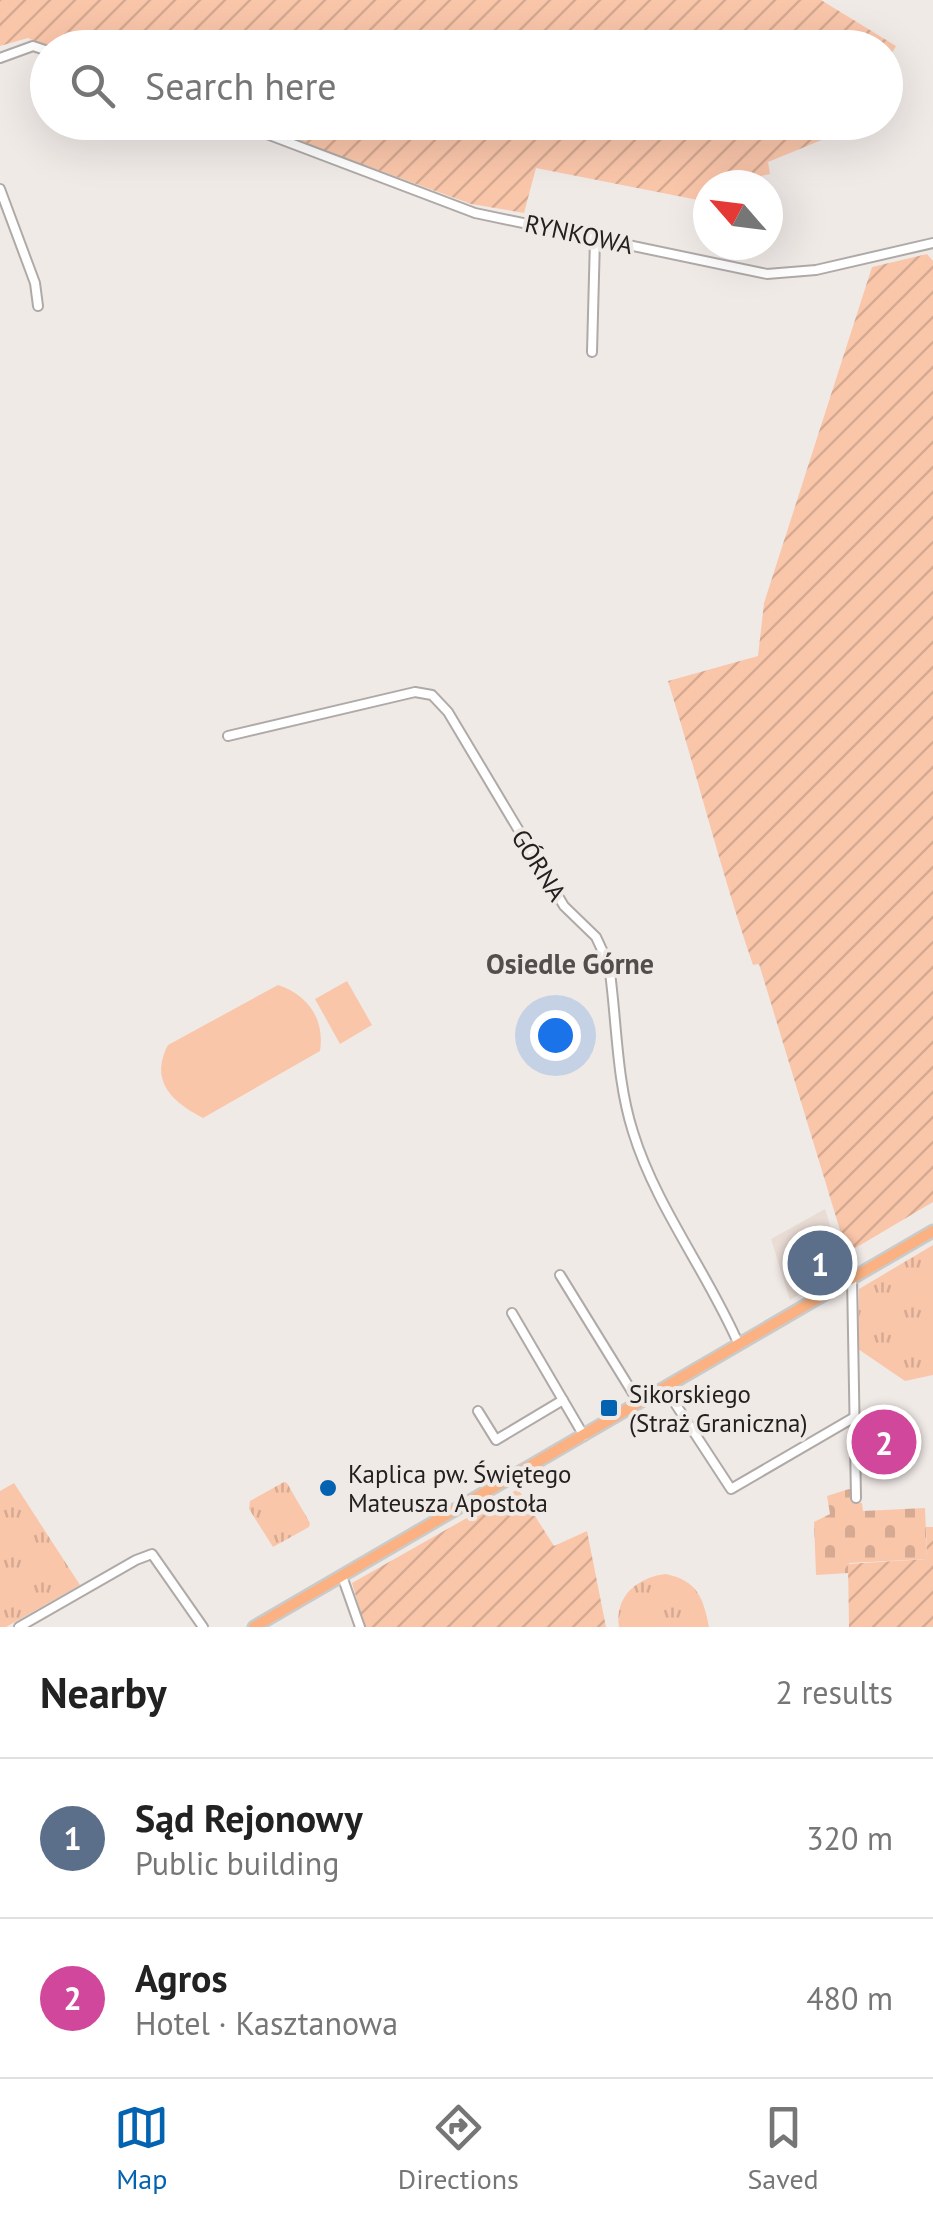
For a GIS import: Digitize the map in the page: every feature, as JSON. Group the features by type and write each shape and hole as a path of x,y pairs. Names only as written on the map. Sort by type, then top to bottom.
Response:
{"main road":[{"path":"254,1627 933,1231"}],"street":[{"path":"0,58 30,47"},
{"name":"RYNKOWA","path":"283,140 475,213 767,274 816,270 933,243"},
{"path":"0,189 35,284 38,306"},
{"path":"592,352 594,239"},
{"name":"GÓRNA","path":"228,736 415,692 432,696 448,712 564,906 602,947 609,965 622,1080 633,1134 668,1211 739,1345"},
{"path":"560,1276 639,1403"},
{"path":"852,1278 856,1498"},
{"path":"512,1313 584,1436"},
{"path":"665,1388 713,1466 728,1487 734,1488 853,1418"},
{"path":"478,1411 496,1440 563,1400"},
{"path":"19,1627 152,1554 203,1627"},
{"path":"342,1576 360,1627"}],"shaded area":[{"path":"825,1209 843,1268 790,1300 771,1239"}],"green space":[{"path":"0,0 821,0 870,30 30,30 30,39 0,46"},
{"path":"296,140 822,140 768,162 769,170 693,170 693,199 536,168 524,213 471,204"},
{"path":"927,254 933,261 933,1202 847,1253 759,964 753,965 741,930 668,681 758,656 764,603 872,267"},
{"path":"347,981 372,1025 340,1044 315,999"},
{"path":"278,985 298,995 312,1010 320,1029 320,1051 203,1118 182,1105 163,1080 161,1069 168,1045"},
{"path":"933,1245 933,1375 905,1381 858,1349 859,1289"},
{"path":"284,1482 310,1523 273,1547 249,1509 250,1501"},
{"path":"14,1483 80,1585 0,1627 0,1491"},
{"path":"518,1489 554,1546 587,1531 606,1627 365,1627 352,1583"},
{"path":"849,1489 855,1492 853,1503 862,1503 863,1511 925,1508 927,1559 849,1563 849,1573 816,1575 814,1522 830,1514 827,1496"},
{"path":"926,1527 933,1527 933,1627 849,1627 848,1564 927,1559"},
{"path":"666,1574 685,1581 697,1592 709,1627 619,1627 620,1606 630,1590 646,1579"}],"place":[{"name":"Sąd Rejonowy","path":"820,1263"},
{"name":"Sikorskiego (Straż Graniczna)","path":"609,1408"},
{"name":"Agros","path":"884,1442"},
{"name":"Kaplica pw. Świętego Mateusza Apostoła","path":"328,1488"}],"district":[{"name":"Osiedle Górne","path":"570,964"}]}
